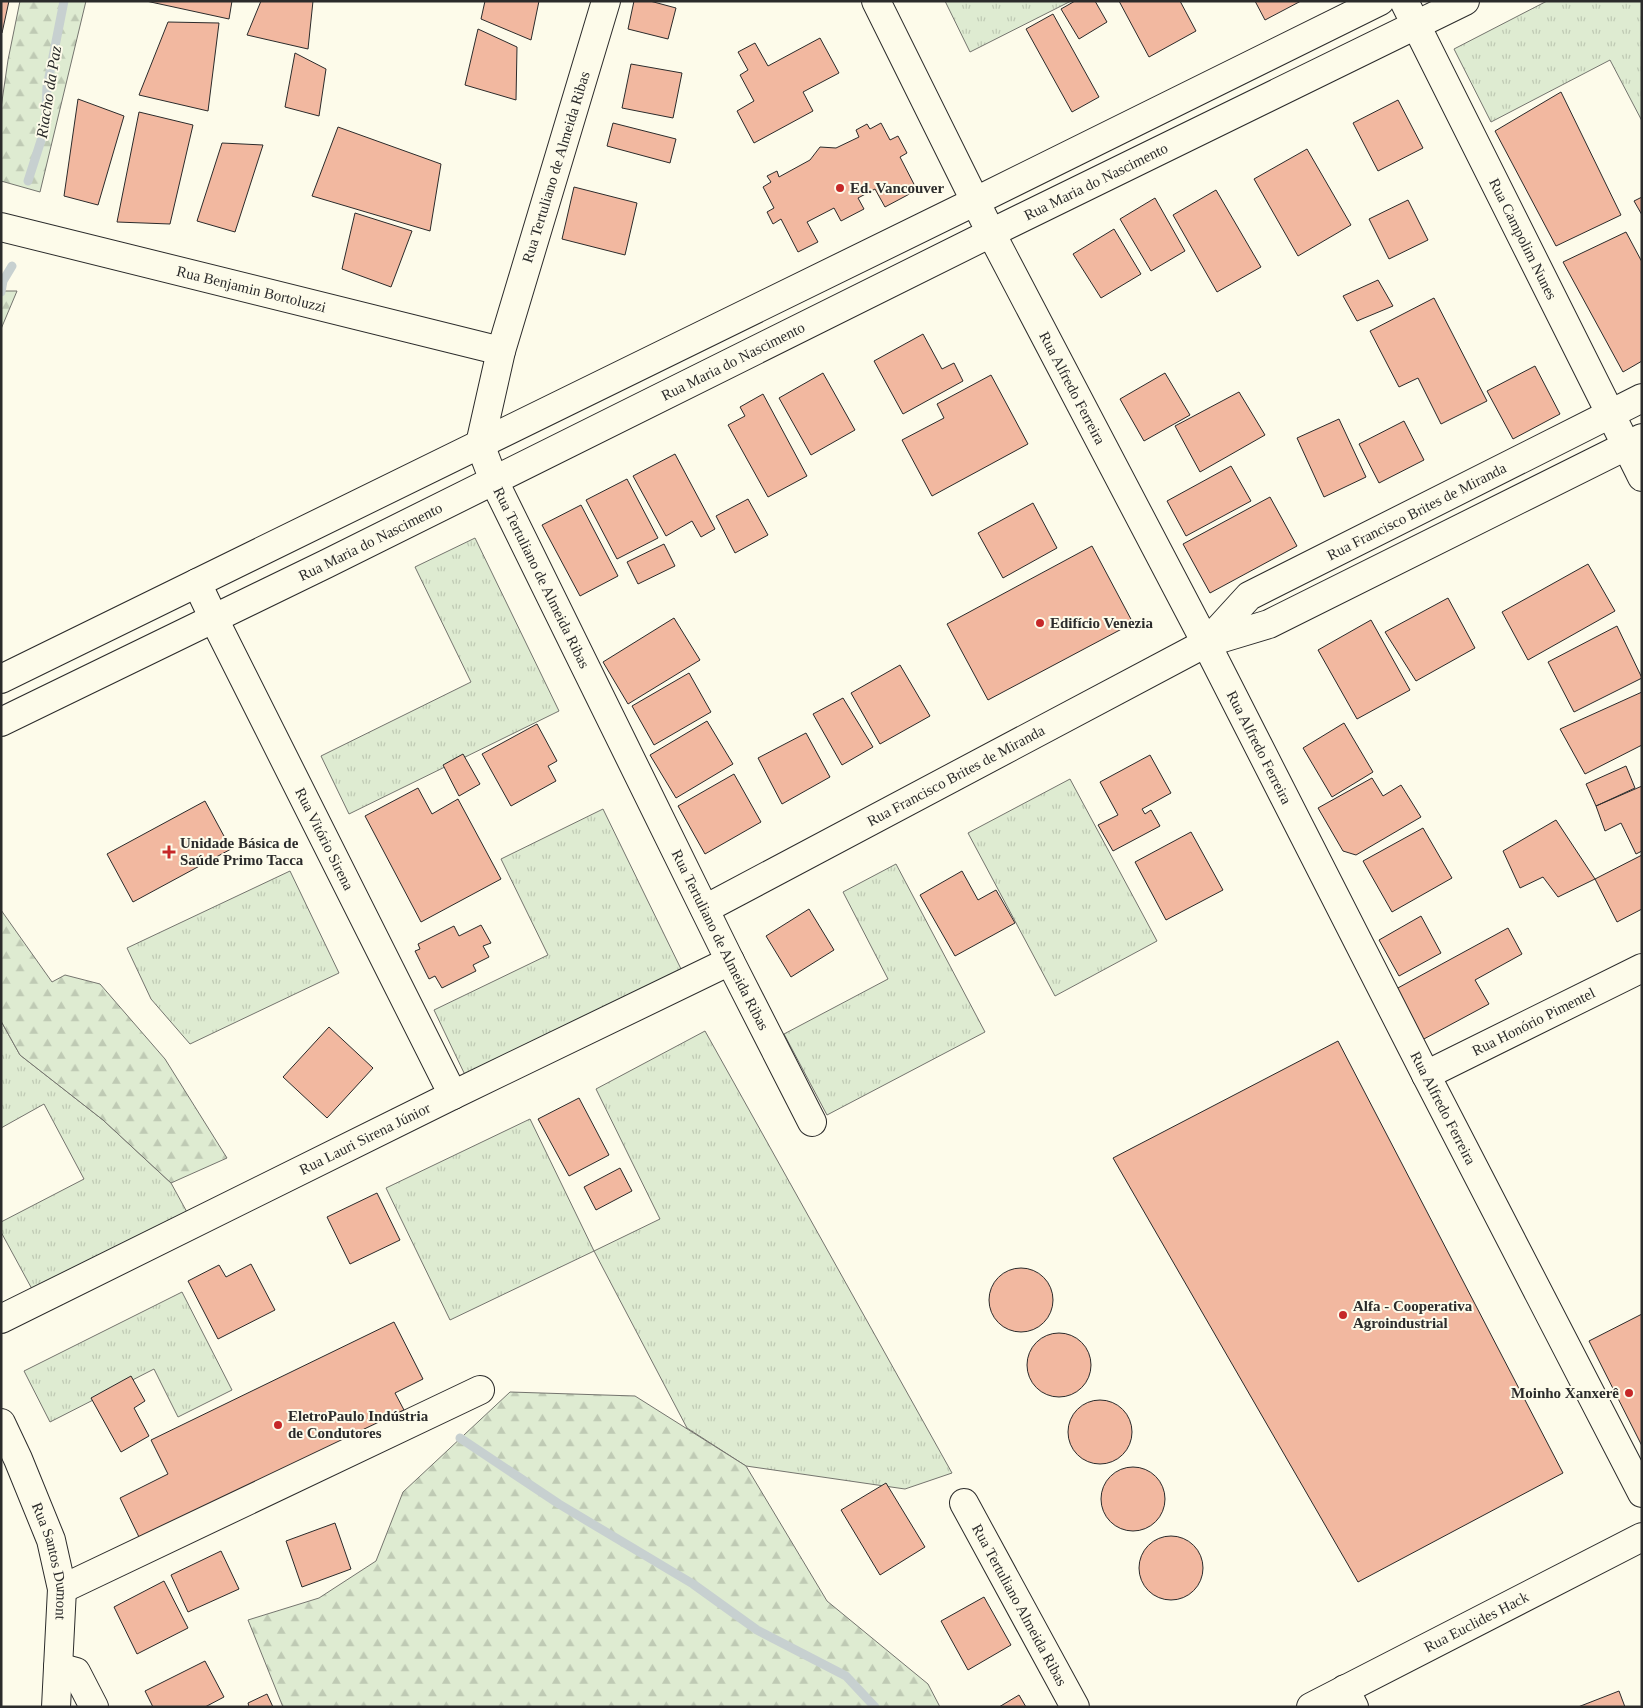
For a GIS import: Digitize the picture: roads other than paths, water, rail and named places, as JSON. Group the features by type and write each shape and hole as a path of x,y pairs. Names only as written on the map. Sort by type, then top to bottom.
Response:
{"street":[{"name":"Rua Tertuliano de Almeida Ribas","path":"606,1 501,351 480,444 494,481 730,961 812,1122"},
{"name":"Rua Alfredo Ferreira","path":"876,1 991,233 1206,643 1642,1493"},
{"path":"1,679 976,202 1380,1"},
{"name":"Rua Campolim Nunes","path":"1404,1 1610,414 1634,442 1642,477"},
{"name":"Rua Maria do Nascimento","path":"1,722 214,619 991,233 1465,1"},
{"path":"1252,64 1268,97"},
{"path":"1140,120 1156,152"},
{"name":"Rua Benjamin Bortoluzzi","path":"1,227 501,351"},
{"name":"Rua Francisco Brites de Miranda","path":"1206,643 1249,596 1642,398"},
{"name":"Rua Francisco Brites de Miranda","path":"705,909 1206,643 1269,624 1634,442"},
{"path":"1468,486 1482,518"},
{"path":"1344,548 1359,579"},
{"name":"Rua Vitório Sirena","path":"197,583 453,1095"},
{"name":"Rua Lauri Sirena Júnior","path":"1,1320 453,1095 730,961"},
{"name":"Rua Honório Pimentel","path":"1426,1075 1642,968"},
{"path":"62,1589 480,1390"},
{"name":"Rua Santos Dumont","path":"1,1423 18,1458 52,1540 62,1589 56,1707"},
{"name":"Rua Tertuliano Almeida Ribas","path":"964,1503 1075,1707"},
{"name":"Rua Euclides Hack","path":"1311,1707 1350,1698 1642,1538"},
{"path":"58,1667 76,1672 94,1707"}],"waterway":[{"name":"Riacho da Paz","path":"28,181 45,128 47,87 64,1"},
{"name":"Riacho da Paz","path":"1,292 3,281 12,266"},
{"path":"460,1438 559,1504 693,1584 757,1630 846,1676 875,1707"}],"place":[{"name":"Ed. Vancouver","path":"840,188"},
{"name":"Edifício Venezia","path":"1040,623"},
{"name":"Unidade Básica de Saúde Primo Tacca","path":"169,852"},
{"name":"Alfa - Cooperativa Agroindustrial","path":"1343,1315"},
{"name":"Moinho Xanxerê","path":"1629,1393"},
{"name":"EletroPaulo Indústria de Condutores","path":"278,1425"}]}
